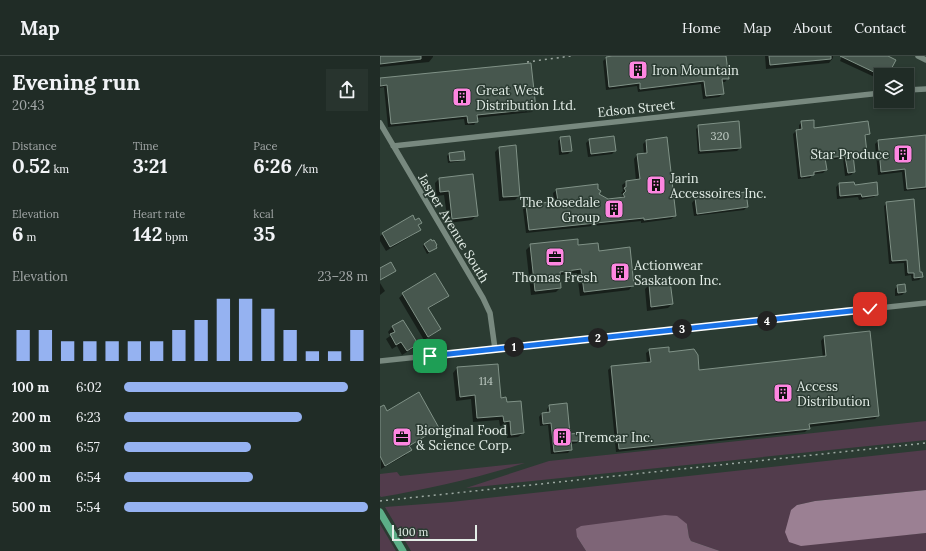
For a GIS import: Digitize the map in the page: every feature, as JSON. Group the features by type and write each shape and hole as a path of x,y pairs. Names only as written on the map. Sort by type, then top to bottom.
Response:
{"main road":[{"path":"380,512 403,551"}],"street":[{"path":"918,56 926,60"},
{"path":"914,89 926,88"},
{"name":"Edson Street","path":"393,146 874,94"},
{"name":"Jasper Avenue South","path":"380,123 483,298 490,313 495,349"},
{"path":"380,361 926,303"}],"shaded area":[{"path":"926,421 926,440 466,488 549,461"},
{"path":"926,450 926,490 815,501 797,505 903,535 926,533 926,551 720,551 691,541 687,524 577,537 586,551 411,551 385,507 451,502"},
{"path":"525,463 453,483 399,494 380,496 380,474 397,472 400,476"},
{"path":"926,490 926,533 801,546 789,542 785,532 791,510 797,505 815,501"},
{"path":"665,515 677,516 687,524 691,541 720,551 586,551 577,537 576,529 581,526"},
{"path":"380,524 396,551 380,551"}],"building":[{"path":"380,56 421,56 421,59 380,64"},
{"path":"726,56 729,79 722,79 724,94 706,96 704,81 640,89 640,83 609,87 606,57"},
{"path":"769,56 831,56 831,59 770,65"},
{"path":"840,56 888,56 896,60 892,68 874,68 874,72"},
{"name":"Great West Distribution Ltd.","path":"531,63 536,109 477,115 478,122 468,123 467,116 391,124 387,85 380,86 380,78"},
{"path":"814,120 814,128 868,121 870,134 865,135 867,153 853,155 855,172 848,173 845,156 825,158 827,170 814,172 814,175 801,177 796,130 802,129 801,121"},
{"path":"739,121 741,148 700,151 698,125"},
{"name":"Star Produce","path":"926,135 926,187 907,189 905,169 881,172 878,140"},
{"path":"570,136 572,151 562,152 560,137"},
{"path":"614,136 616,151 591,154 589,139"},
{"path":"667,137 676,216 529,230 526,205 558,201 556,189 598,184 598,189 601,191 599,194 608,199 625,197 623,194 626,191 624,188 626,187 626,181 640,179 637,154 647,153 646,140"},
{"path":"516,145 520,196 503,197 499,147"},
{"path":"464,151 465,160 450,161 449,153"},
{"path":"473,174 478,216 452,219 449,191 440,192 439,178"},
{"path":"854,182 855,185 877,182 878,195 862,197 861,194 840,196 839,183"},
{"path":"746,192 748,207 697,214 695,198"},
{"path":"914,199 920,272 922,272 923,277 914,278 914,273 908,273 907,260 892,261 886,202"},
{"path":"413,215 415,220 419,218 422,223 418,225 421,230 390,247 382,233"},
{"path":"431,239 432,241 434,240 437,248 429,252 424,244"},
{"path":"578,239 578,245 598,243 599,251 630,247 634,286 584,292 581,269 560,272 561,288 535,291 530,244"},
{"path":"391,262 396,271 380,280 380,268"},
{"path":"435,273 449,296 428,308 441,329 428,337 402,293"},
{"path":"670,281 673,304 651,307 649,284"},
{"path":"905,284 906,292 898,293 897,285"},
{"path":"403,320 418,344 407,351 401,342 396,345 390,334 395,332 392,326"},
{"name":"Access Distribution","path":"870,331 879,416 809,424 810,429 619,449 611,366 651,362 649,349 669,347 669,352 694,349 698,355 699,370 826,356 824,336"},
{"path":"498,364 501,398 506,397 507,402 521,401 524,433 511,435 510,421 504,422 503,416 477,418 475,395 460,397 457,367"},
{"name":"Bioriginal Food & Science Corp.","path":"419,392 439,428 409,446 412,450 385,466 380,456 380,407 384,405 387,411"},
{"name":"Tremcar Inc.","path":"567,403 570,434 581,433 581,441 571,441 572,450 554,452 551,423 543,424 542,413 550,412 549,405"}],"railway":[{"path":"527,62 571,56"},
{"path":"380,501 926,443"}],"place":[{"name":"Iron Mountain","path":"638,70"},
{"name":"Great West Distribution Ltd.","path":"462,97"},
{"name":"Star Produce","path":"903,154"},
{"name":"Jarin Accessoires Inc.","path":"656,185"},
{"name":"The Rosedale Group","path":"614,209"},
{"name":"Thomas Fresh","path":"555,257"},
{"name":"Actionwear Saskatoon Inc.","path":"620,272"},
{"name":"Access Distribution","path":"783,393"},
{"name":"Bioriginal Food & Science Corp.","path":"402,437"},
{"name":"Tremcar Inc.","path":"562,437"}],"route":[{"path":"430,356 870,309"}]}
